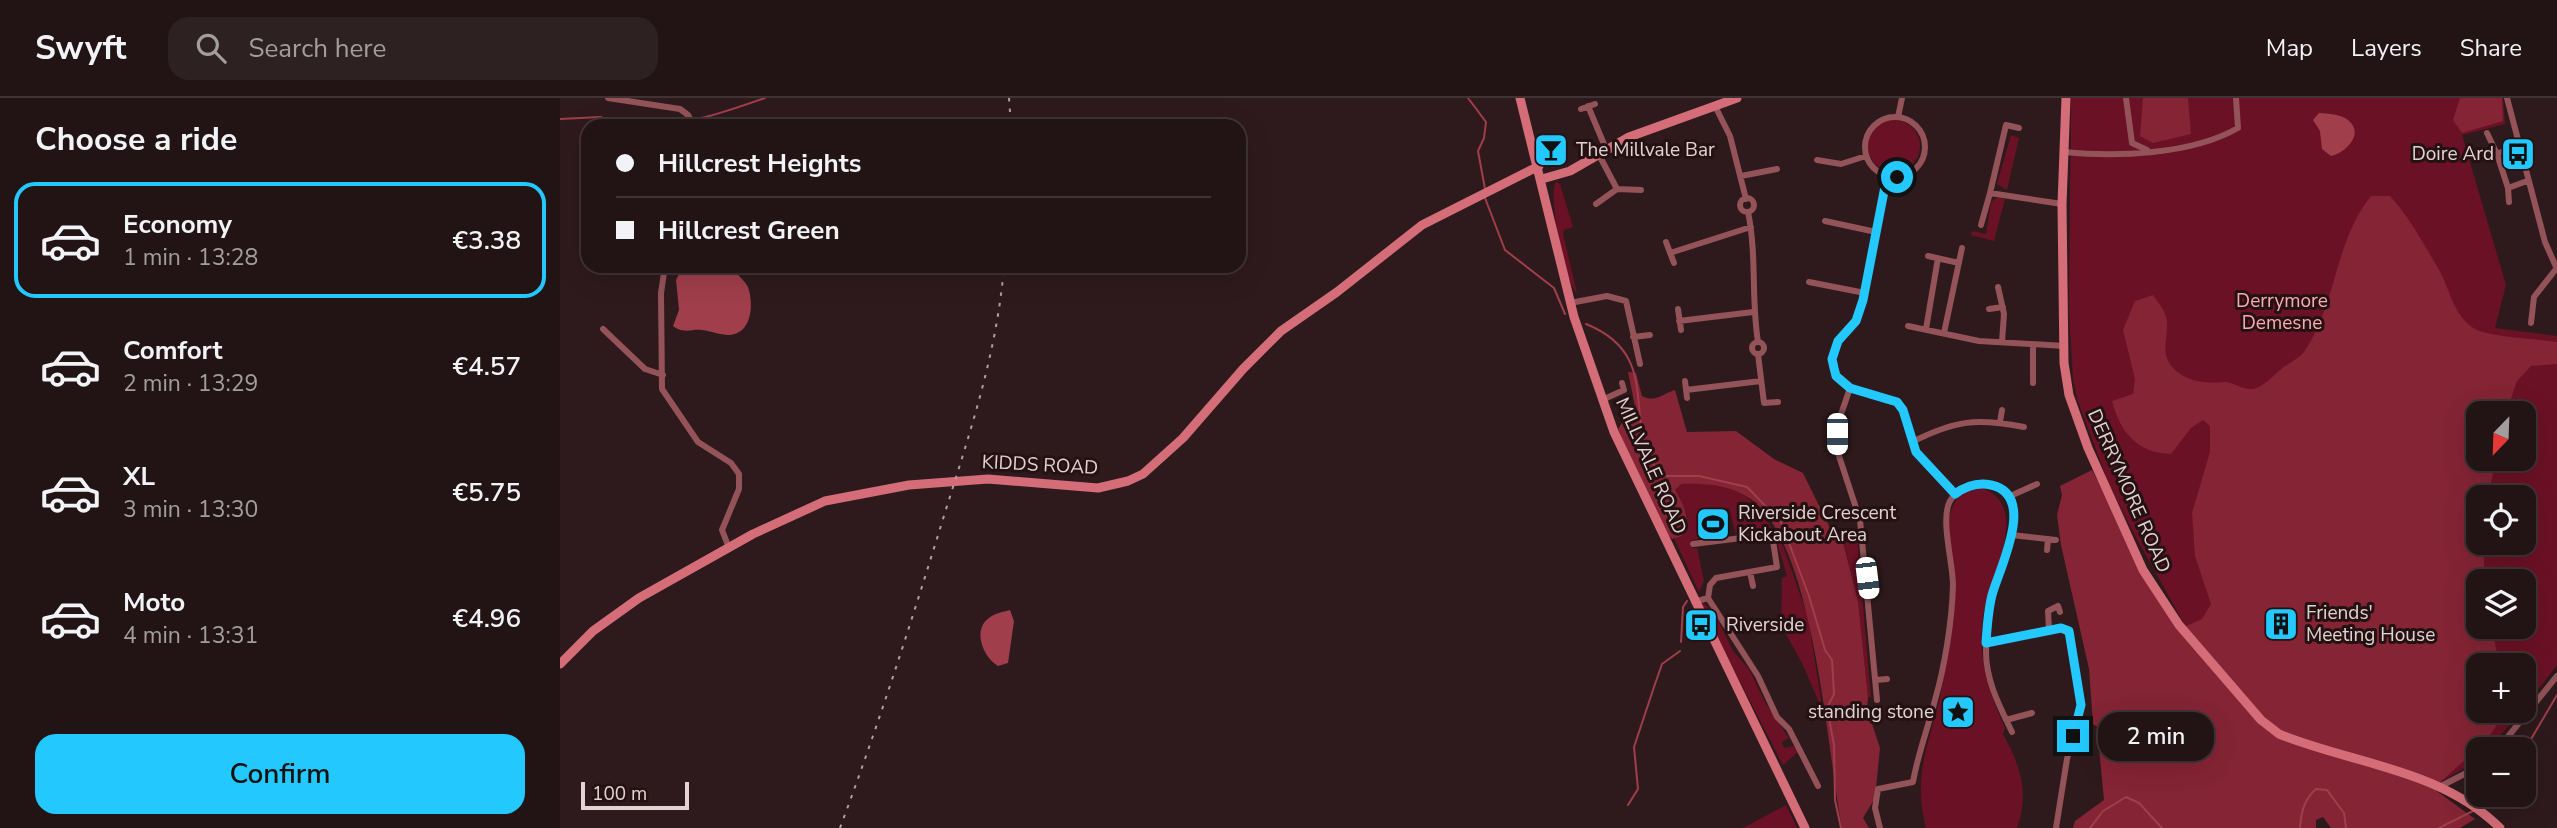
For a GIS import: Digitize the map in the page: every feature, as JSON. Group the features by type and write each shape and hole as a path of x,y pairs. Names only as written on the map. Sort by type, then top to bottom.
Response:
{"main road":[{"name":"MILLVALE ROAD","path":"1520,98 1539,166 1570,303 1602,400 1635,480 1805,828"},
{"path":"1542,179 1570,171 1629,137 1735,98"},
{"name":"DERRYMORE ROAD","path":"2066,98 2062,204 2064,363 2074,411 2095,467 2143,570 2179,625 2245,703 2278,734 2441,786 2479,809 2500,828"},
{"name":"KIDDS ROAD","path":"560,664 593,631 639,598 798,512 853,493 988,479 1016,479 1078,488 1098,488 1128,481 1150,468 1183,438 1243,369 1281,331 1337,292 1405,236 1497,185 1539,166"}],"street":[{"path":"608,98 665,105 686,113 690,119"},
{"path":"1898,117 1902,98"},
{"path":"2126,98 2132,143 2149,151"},
{"path":"2063,152 2098,155 2149,151 2203,142 2238,128 2236,98"},
{"path":"2507,98 2544,242 2557,269 2534,297 2531,323"},
{"path":"1588,106 1617,189"},
{"path":"1715,106 1730,136 1746,199 1741,208 1748,212 1751,227 1753,312 1758,342 1752,349 1758,354 1763,403 1778,402"},
{"path":"1898,117 1916,126 1922,134 1924,153 1915,169 1897,177 1887,176 1871,165 1865,146 1872,128 1888,118 1898,117"},
{"path":"1981,225 2006,125 2020,128"},
{"path":"2487,133 2501,152 2509,202"},
{"path":"1817,160 1841,164 1866,156"},
{"path":"1741,176 1777,169"},
{"path":"1887,176 1865,293 1858,316 1838,341 1832,359 1836,376 1850,388 1897,402 1903,410 1912,442 1921,461 1955,494"},
{"path":"2508,188 2527,181"},
{"path":"1596,204 1617,189 1641,190"},
{"path":"1990,193 2062,204"},
{"path":"1834,212 1828,222 1875,232"},
{"path":"1670,253 1751,227"},
{"path":"1666,242 1674,263"},
{"path":"1944,333 1962,248"},
{"path":"1928,256 1959,263"},
{"path":"1926,329 1938,258"},
{"path":"665,273 661,293 665,394 693,436 708,451 730,463 739,474 740,489 722,530 729,548"},
{"path":"1814,294 1812,283 1865,293"},
{"path":"1998,287 2003,307 2002,342"},
{"path":"1570,303 1607,296 1622,298 1629,308 1640,365"},
{"path":"1989,309 2003,307"},
{"path":"1678,309 1681,330"},
{"path":"1679,321 1753,312"},
{"path":"1909,326 1979,341 2065,346"},
{"path":"603,329 645,369 663,375"},
{"path":"1633,337 1650,335"},
{"path":"2033,344 2033,383"},
{"path":"2024,370 2032,370"},
{"path":"1685,381 1687,394 1761,381"},
{"path":"1602,400 1624,390 1622,383"},
{"path":"1850,388 1838,423 1837,450 1860,521 1877,700"},
{"path":"2000,422 2002,410"},
{"path":"1912,442 1950,424 2000,422 2024,427"},
{"path":"2008,497 2037,484"},
{"path":"1880,828 1875,808 1878,789 1913,782 1919,749 1935,701 1953,585 1947,510 1955,494 1970,485 1996,486 2008,497 2012,507 2012,535 1989,609 1986,643 1991,681 2012,732"},
{"path":"2012,535 2056,540"},
{"path":"1693,544 1768,537 1773,541 1777,567 1713,580 1708,598 1758,676 1777,717 1794,738 1818,786"},
{"path":"2047,550 2048,539"},
{"path":"1750,572 1753,586"},
{"path":"1694,602 1708,598"},
{"path":"2049,630 2048,611 2059,606 2060,612"},
{"path":"1986,643 2049,630 2065,629 2070,635 2081,705 2067,759 2056,828"},
{"path":"2508,737 2557,676"},
{"path":"1876,680 1887,679"},
{"path":"2006,720 2032,713"},
{"path":"2441,786 2466,773"}],"green space":[{"name":"Derrymore Demesne","path":"2071,98 2503,98 2505,124 2462,135 2506,285 2495,328 2557,336 2557,665 2536,692 2536,653 2466,653 2466,723 2511,723 2499,737 2466,737 2466,767 2444,780 2430,775 2192,638 2109,484 2077,399 2073,379 2069,312"},
{"path":"1894,120 1904,122 1912,128 1918,136 1918,156 1912,164 1904,170 1894,172 1884,170 1876,164 1870,156 1868,146 1870,136 1876,128 1884,122"},
{"path":"2011,135 2019,138 2007,190 1997,184"},
{"path":"1556,182 1560,184 1573,227 1564,230 1563,234 1577,293 1567,274 1559,239 1554,203"},
{"path":"1998,197 2005,199 1994,241 1971,235 1972,231 1986,234 1991,202"},
{"path":"1683,484 1724,487 1748,498 1757,506 1772,530 1736,535 1729,508 1726,508 1728,527 1699,532 1698,539 1690,541 1692,548 1697,548 1704,581 1699,592 1674,538 1686,530 1687,524 1685,510 1675,490"},
{"path":"1982,488 1997,497 2005,511 2006,527 2004,546 1983,618 1983,661 1989,688 2005,728 2003,734 2018,768 2023,803 2017,828 1926,828 1922,808 1922,774 1941,692 1954,596 1949,520 1953,505 1959,497 1966,491"},
{"path":"1774,532 1783,546 1808,617 1823,712 1803,665 1781,625 1782,578 1787,576"},
{"path":"1857,537 1871,697 1868,697 1858,601 1843,540"},
{"path":"1703,603 1714,612 1733,651 1749,669 1766,704 1789,738 1782,742 1784,748 1793,746 1799,751 1783,765 1701,606"},
{"path":"1786,805 1797,828 1743,828"}],"shaded area":[{"path":"2143,98 2188,98 2191,134 2153,143 2140,136"},
{"path":"2460,98 2502,98 2503,121 2462,133 2453,120"},
{"path":"2319,113 2345,118 2354,128 2355,134 2350,144 2336,155 2331,156 2322,149 2320,131 2313,120"},
{"path":"2371,196 2390,196 2416,231 2438,268 2457,310 2469,325 2494,334 2557,342 2557,364 2531,366 2517,381 2510,401 2466,401 2466,471 2493,471 2491,485 2466,485 2466,555 2484,555 2484,569 2466,569 2466,639 2494,639 2497,653 2466,653 2466,723 2498,723 2488,737 2466,737 2466,759 2434,789 2475,819 2460,828 2331,828 2323,817 2316,820 2316,828 2073,828 2075,821 2104,800 2097,727 2093,724 2089,669 2061,545 2057,515 2062,495 2060,486 2092,470 2153,583 2184,627 2202,619 2211,604 2195,556 2192,513 2210,452 2210,426 2203,420 2191,428 2171,454 2159,453 2132,439 2120,422 2112,401 2133,394 2135,379 2123,330 2135,301 2153,295 2162,308 2167,323 2167,359 2175,370 2187,378 2201,382 2226,382 2249,389 2257,388 2304,352 2323,314 2342,253 2359,214"},
{"path":"680,273 736,273 746,284 750,294 751,309 747,324 737,333 729,335 702,330 684,331 673,326 679,310 676,280"},
{"path":"1628,372 1636,373 1642,396 1647,398 1655,398 1675,390 1687,432 1736,431 1774,459 1803,473 1837,542 1843,542 1858,601 1867,708 1880,748 1875,798 1863,818 1869,828 1842,828 1815,651 1789,557 1771,521 1749,498 1733,490 1682,484 1675,490 1686,513 1685,530 1682,536 1672,539 1668,535 1618,429 1623,421 1637,416"},
{"path":"1010,610 1014,621 1008,663 998,666 984,650 981,629 991,616"}],"building":[{"name":"Friends' Meeting House","path":"2269,614 2292,615 2293,633 2272,636"}],"waterway":[{"path":"696,119 765,98"},
{"path":"1468,98 1486,122 1484,138 1478,151 1485,189"},
{"path":"560,119 607,119"},
{"path":"1485,198 1505,250 1554,288 1565,314"},
{"path":"1586,324 1611,338 1626,355 1634,375 1643,438 1650,458 1663,476 1699,476 1747,487 1781,522 1809,596 1825,650 1832,660 1834,694 1827,708 1834,745 1835,800 1841,828"},
{"path":"1681,642 1683,607 1687,601"},
{"path":"1628,805 1638,789 1634,747 1654,687 1662,664 1680,651"},
{"path":"2532,737 2557,695"},
{"path":"2300,828 2304,807 2316,789 2327,790 2344,813 2346,828"},
{"path":"2090,828 2103,811 2126,797 2139,803 2162,828"},
{"path":"2439,828 2475,810"}],"railway":[{"path":"1009,98 1010,119"},
{"path":"840,828 894,674 972,425 995,331 1003,273"}],"place":[{"name":"The Millvale Bar","path":"1551,150"},
{"name":"Doire Ard","path":"2518,154"},
{"name":"Riverside Crescent Kickabout Area","path":"1713,524"},
{"name":"Friends' Meeting House","path":"2281,624"},
{"name":"Riverside","path":"1701,625"},
{"name":"standing stone","path":"1958,712"}],"route":[{"path":"1897,177 1887,176 1858,316 1833,351 1836,376 1857,391 1882,395 1897,402 1903,410 1921,461 1955,494 1970,485 1987,484 1996,486 2008,497 2012,507 2012,535 1993,592 1986,643 2061,628 2069,631 2077,667 2081,705 2073,736"}]}
